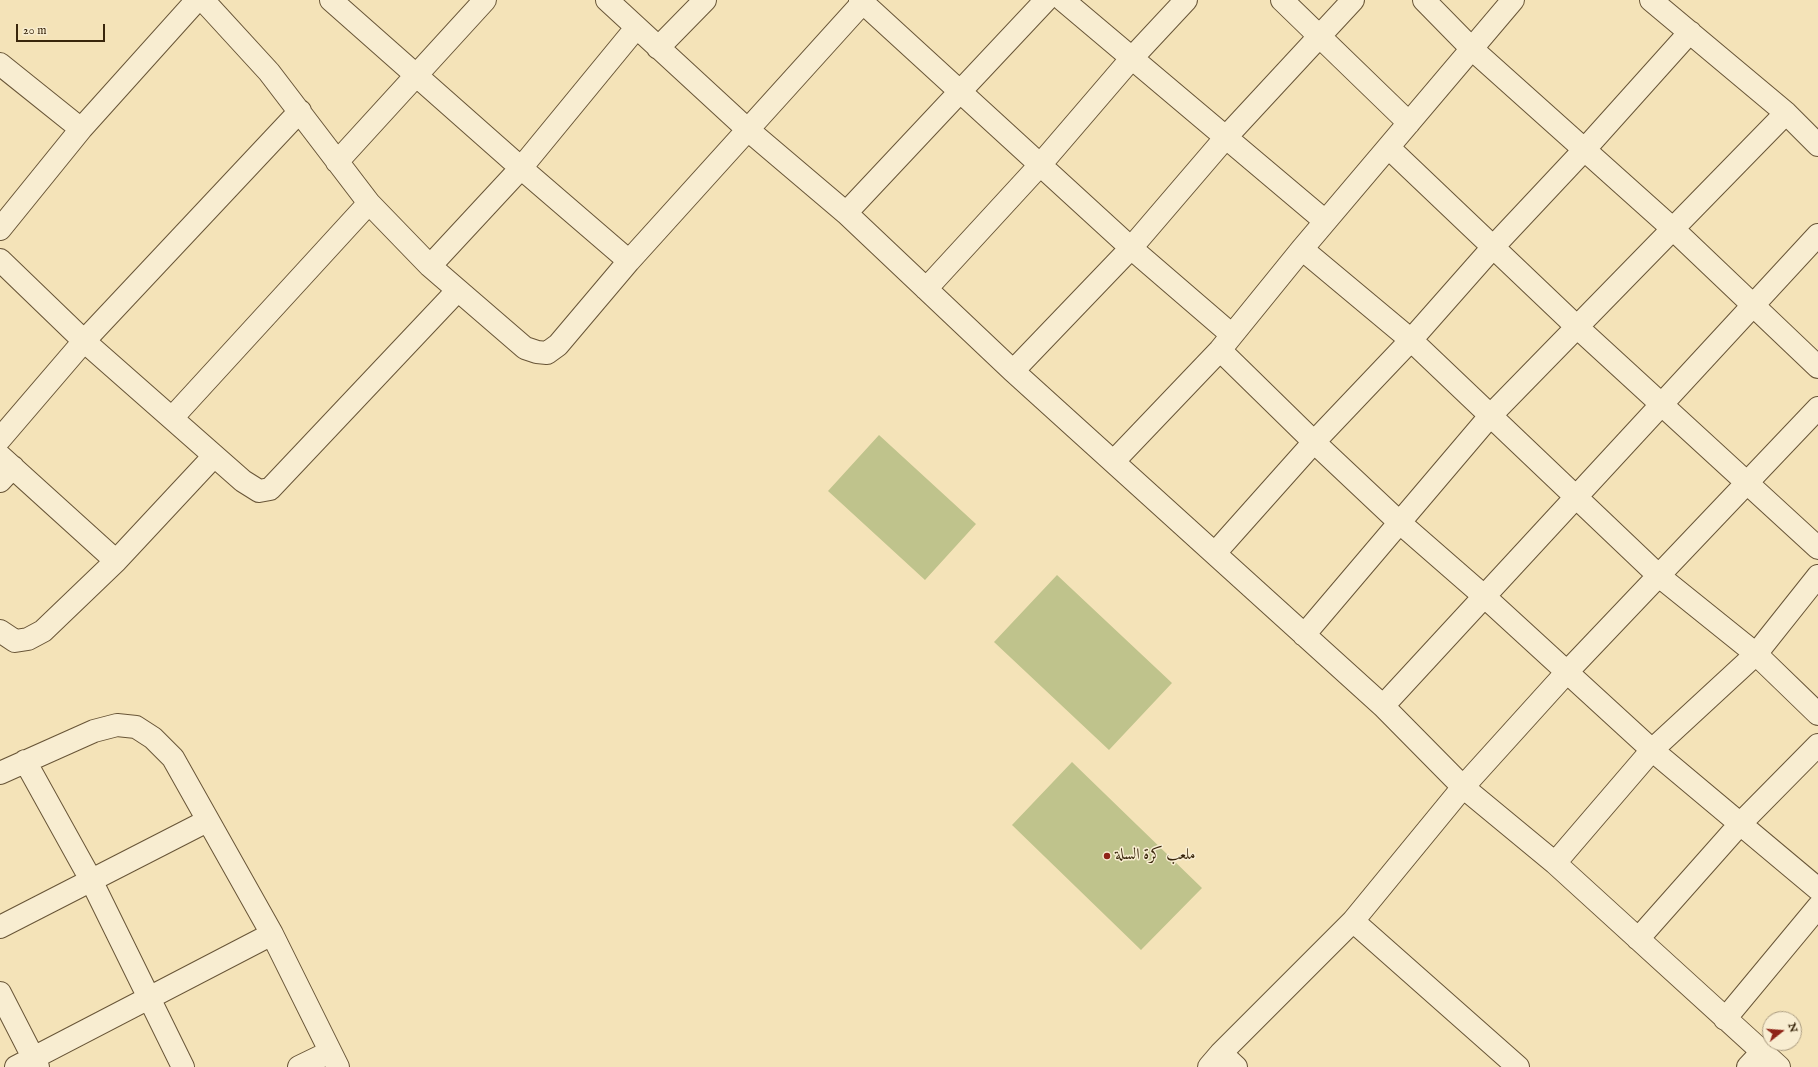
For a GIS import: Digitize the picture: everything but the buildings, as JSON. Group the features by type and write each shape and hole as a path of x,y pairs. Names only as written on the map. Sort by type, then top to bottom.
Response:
{"street":[{"path":"0,229 81,129 197,0"},
{"path":"203,0 269,72 369,203 430,266 457,291 525,348 537,352 547,353 558,345 629,261 863,1 1131,248 1226,342 1314,442 1399,522 1485,597 1652,750 1818,889"},
{"path":"331,0 520,168 629,261"},
{"path":"337,162 485,0"},
{"path":"607,0 747,130 846,213 1013,371 1383,706 1463,787 1555,864 1725,1019 1755,1059 1779,1067"},
{"path":"658,48 705,0"},
{"path":"846,213 1046,0"},
{"path":"1063,0 1132,59 1227,136 1325,221"},
{"path":"926,289 1040,165 1132,59 1186,0"},
{"path":"1282,0 1409,123"},
{"path":"1013,371 1131,248 1227,136 1353,0"},
{"path":"1424,0 1472,49 1585,149 1818,367"},
{"path":"1114,461 1226,342 1325,221 1389,148 1513,0"},
{"path":"1651,0 1786,113 1818,145"},
{"path":"430,266 520,168 636,28"},
{"path":"1215,553 1314,442 1411,340 1494,246 1585,149 1690,32"},
{"path":"0,64 81,129"},
{"path":"0,439 84,341 300,111"},
{"path":"1304,635 1490,416 1576,326 1786,113"},
{"path":"1389,148 1494,246 1576,326 1818,548"},
{"path":"172,418 369,203"},
{"path":"1383,706 1818,234"},
{"path":"1302,249 1411,340 1659,576 1756,654 1818,714"},
{"path":"0,260 84,341 243,481 259,491 270,489 457,291"},
{"path":"1222,1062 1353,921 1463,787 1567,672 1818,408"},
{"path":"0,631 14,641 28,639 38,633 116,561 214,456"},
{"path":"4,468 116,561"},
{"path":"1555,864 1652,750 1756,654 1818,576"},
{"path":"0,773 94,731 117,725 136,727 153,738 173,758 207,821 272,934 334,1059 299,1067"},
{"path":"1638,939 1740,824 1818,745"},
{"path":"25,761 91,880 183,1067"},
{"path":"0,927 207,821"},
{"path":"1725,1019 1818,907"},
{"path":"1353,921 1518,1067"},
{"path":"0,993 29,1064 149,998 272,934"}],"green space":[{"path":"879,435 976,524 925,580 828,491"},
{"path":"1057,575 1172,683 1109,750 994,642"},
{"name":"ملعب كرة السلة","path":"1072,762 1202,888 1141,950 1012,825"}],"place":[{"name":"ملعب كرة السلة","path":"1107,856"}]}
